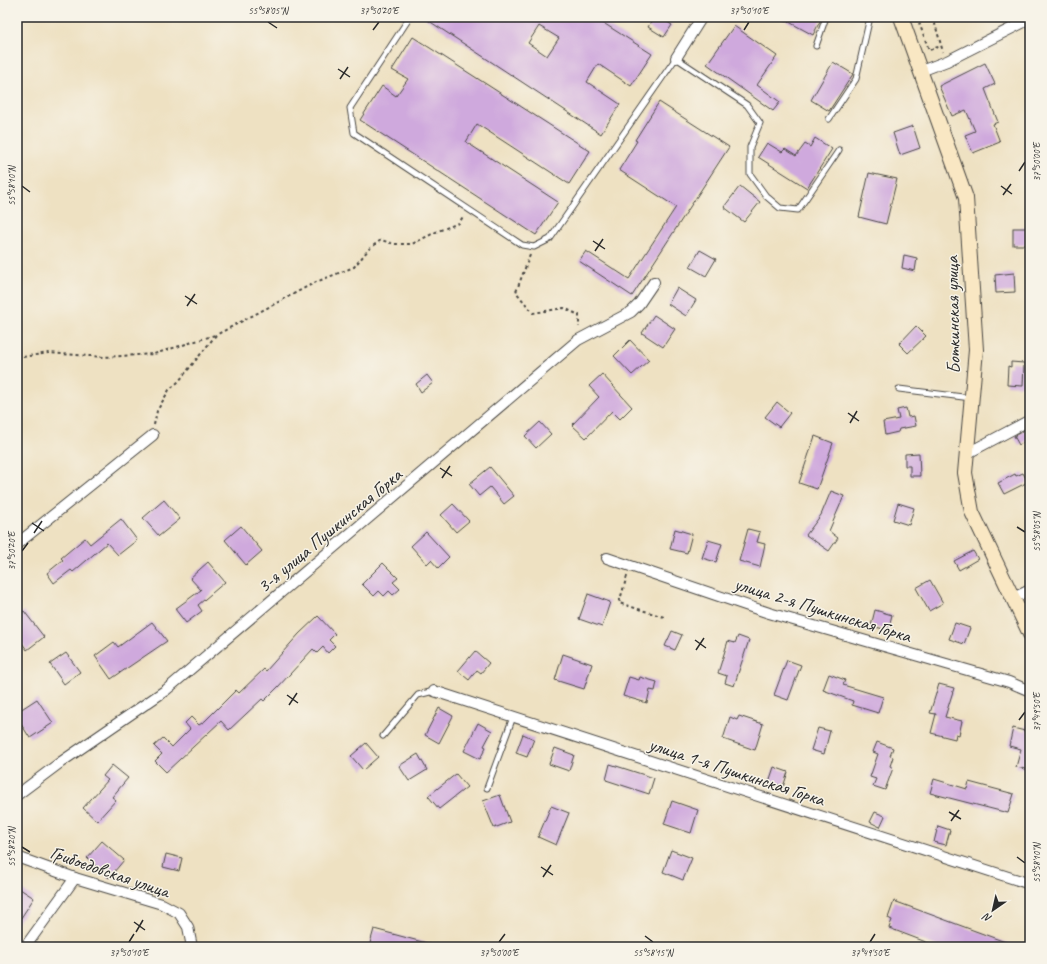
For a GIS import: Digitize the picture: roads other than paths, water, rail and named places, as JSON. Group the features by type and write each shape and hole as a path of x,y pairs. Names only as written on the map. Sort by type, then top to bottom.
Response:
{"street":[{"path":"676,58 700,20 700,17"},
{"name":"Боткинская улица","path":"902,17 966,198 976,350 965,473 972,512 1030,634"},
{"path":"921,71 946,61 1030,19"},
{"name":"3-я улица Пушкинская Горка","path":"17,795 61,762 166,690 578,340 632,312 654,282"},
{"path":"966,454 1030,420"},
{"path":"17,544 153,435"},
{"name":"улица 2-я Пушкинская Горка","path":"608,558 769,613 1009,682 1030,692"},
{"path":"1013,598 1030,590"},
{"name":"улица 1-я Пушкинская Горка","path":"434,691 1030,884"},
{"name":"Грибоедовская улица","path":"17,857 75,878 162,904 179,914 188,927 192,947"},
{"path":"25,947 75,878"}],"lane":[{"path":"410,17 350,108 354,133 522,244 534,246 550,239 676,58 746,105 760,123 750,148 750,174 766,196 780,208 798,210 839,150"},
{"path":"816,46 826,17"},
{"path":"829,119 856,79 870,17"},
{"path":"899,389 971,398"},
{"path":"383,736 418,696 434,691"},
{"path":"487,788 513,717"}]}
